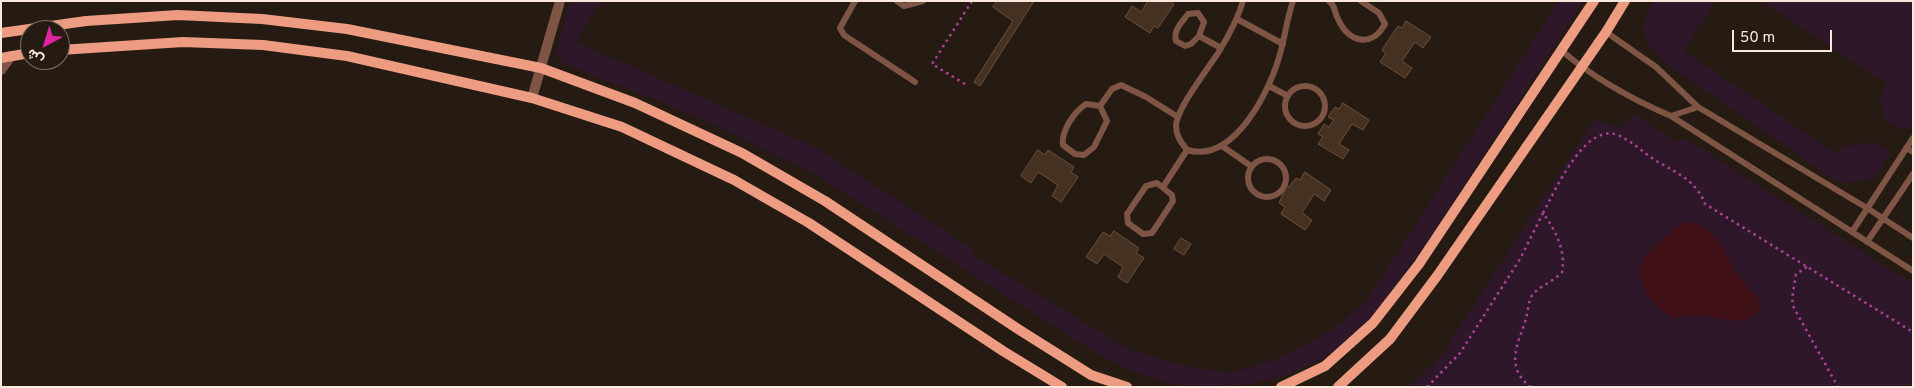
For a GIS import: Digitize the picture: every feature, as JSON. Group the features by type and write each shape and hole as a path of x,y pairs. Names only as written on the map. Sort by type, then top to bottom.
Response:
{"main road":[{"path":"1281,387 1325,366 1373,323 1419,264 1594,1"},
{"path":"1338,387 1390,339 1443,268 1606,32 1625,1"},
{"path":"1,33 86,22 178,15 262,19 347,29 540,68 635,103 742,152 825,201 1091,375 1128,387"},
{"path":"70,49 183,42 263,45 347,56 532,98 622,128 734,180 810,223 1003,351 1062,387"},
{"path":"6,57 20,55"}],"street":[{"path":"532,98 560,1"},
{"path":"1,70 6,57"}],"lane":[{"path":"855,1 840,28 844,35 915,82"},
{"path":"897,1 904,6 923,1"},
{"path":"1243,1 1237,18 1221,48 1178,117 1176,124 1177,137 1187,150 1208,152 1222,146 1244,124 1269,86 1283,44 1293,1"},
{"path":"1333,2 1338,19 1348,32 1362,41 1379,36 1385,24 1379,13 1362,1"},
{"path":"1188,14 1198,14 1204,22 1199,36 1192,44 1185,46 1176,41 1174,35 1188,14"},
{"path":"1237,18 1283,44"},
{"path":"1606,32 1656,67 1698,107 1867,208 1913,238"},
{"path":"1199,36 1221,48"},
{"path":"1562,51 1581,68 1633,100 1671,116 1913,271"},
{"path":"1100,106 1112,89 1121,85 1146,97 1178,117"},
{"path":"1269,86 1288,96"},
{"path":"1310,86 1316,89 1326,105 1322,118 1311,125 1297,124 1287,115 1285,109 1288,96 1297,87 1310,86"},
{"path":"1086,104 1100,106 1107,121 1094,147 1084,155 1076,154 1063,145 1063,133 1080,108 1086,104"},
{"path":"1671,116 1698,107"},
{"path":"1852,232 1913,138"},
{"path":"1222,146 1252,166"},
{"path":"1906,148 1913,152"},
{"path":"1162,187 1187,150"},
{"path":"1263,159 1276,160 1281,164 1286,176 1283,188 1273,196 1267,197 1255,193 1248,183 1247,177 1252,166 1263,159"},
{"path":"1868,242 1913,174"},
{"path":"1157,183 1162,187 1172,195 1173,201 1152,233 1143,234 1128,223 1127,214 1146,186 1157,183"}],"path":[{"path":"965,84 932,64 972,1"},
{"path":"1427,387 1460,353 1520,259 1557,187 1584,146 1594,138 1610,133 1620,136 1644,154 1691,181 1702,196 1705,204 1913,332"},
{"path":"1531,387 1521,376 1517,366 1514,354 1517,339 1534,294 1558,277 1562,272 1565,258 1551,224 1543,213"},
{"path":"1807,266 1796,274 1792,299 1794,308 1838,387"}],"shaded area":[{"path":"570,1 601,1 576,42 815,147 974,250 971,254 1130,350 1190,367 1232,373 1273,360 1309,344 1336,327 1362,305 1375,288 1559,1 1583,1 1429,239 1370,320 1342,345 1320,360 1286,375 1251,384 1206,387 1165,383 1132,371 1098,354 816,175 689,113 565,64 556,54"},
{"path":"1654,1 1716,1 1683,51 1838,155 1844,146 1875,143 1890,152 1875,178 1841,184 1667,64 1653,50 1645,36 1645,20"},
{"path":"1762,1 1913,1 1913,120 1905,131 1884,118 1880,96 1887,85"},
{"path":"1633,113 1673,141 1686,139 1913,284 1913,387 1407,387 1438,360 1594,120 1623,128"},
{"path":"1685,222 1704,228 1718,241 1738,275 1759,301 1761,306 1754,315 1745,320 1735,321 1698,315 1686,315 1674,319 1659,309 1647,294 1641,276 1641,267 1644,259 1671,232"}],"building":[{"path":"997,1 1034,1 980,86 974,82 1013,21 993,7"},
{"path":"1148,1 1170,1 1174,4 1158,28 1154,26 1150,33 1125,17 1132,6 1141,12"},
{"path":"1406,21 1431,37 1423,48 1415,42 1402,61 1412,68 1405,78 1380,62 1386,53 1382,50 1398,26 1402,28"},
{"path":"1343,103 1369,120 1363,130 1352,124 1339,144 1349,150 1343,159 1318,144 1323,137 1318,134 1324,124 1329,127 1334,120 1328,117 1335,107 1339,109"},
{"path":"1038,150 1045,155 1048,150 1074,167 1071,172 1078,177 1061,202 1052,196 1058,185 1038,172 1031,183 1021,176"},
{"path":"1305,172 1331,190 1324,201 1314,194 1302,213 1312,220 1305,230 1281,214 1285,207 1279,203 1287,185 1289,187 1296,178 1300,180"},
{"path":"1114,231 1139,248 1136,253 1144,258 1127,283 1118,277 1123,267 1104,254 1097,264 1086,257 1103,232 1110,236"},
{"path":"1181,238 1191,244 1184,255 1174,249"}]}
